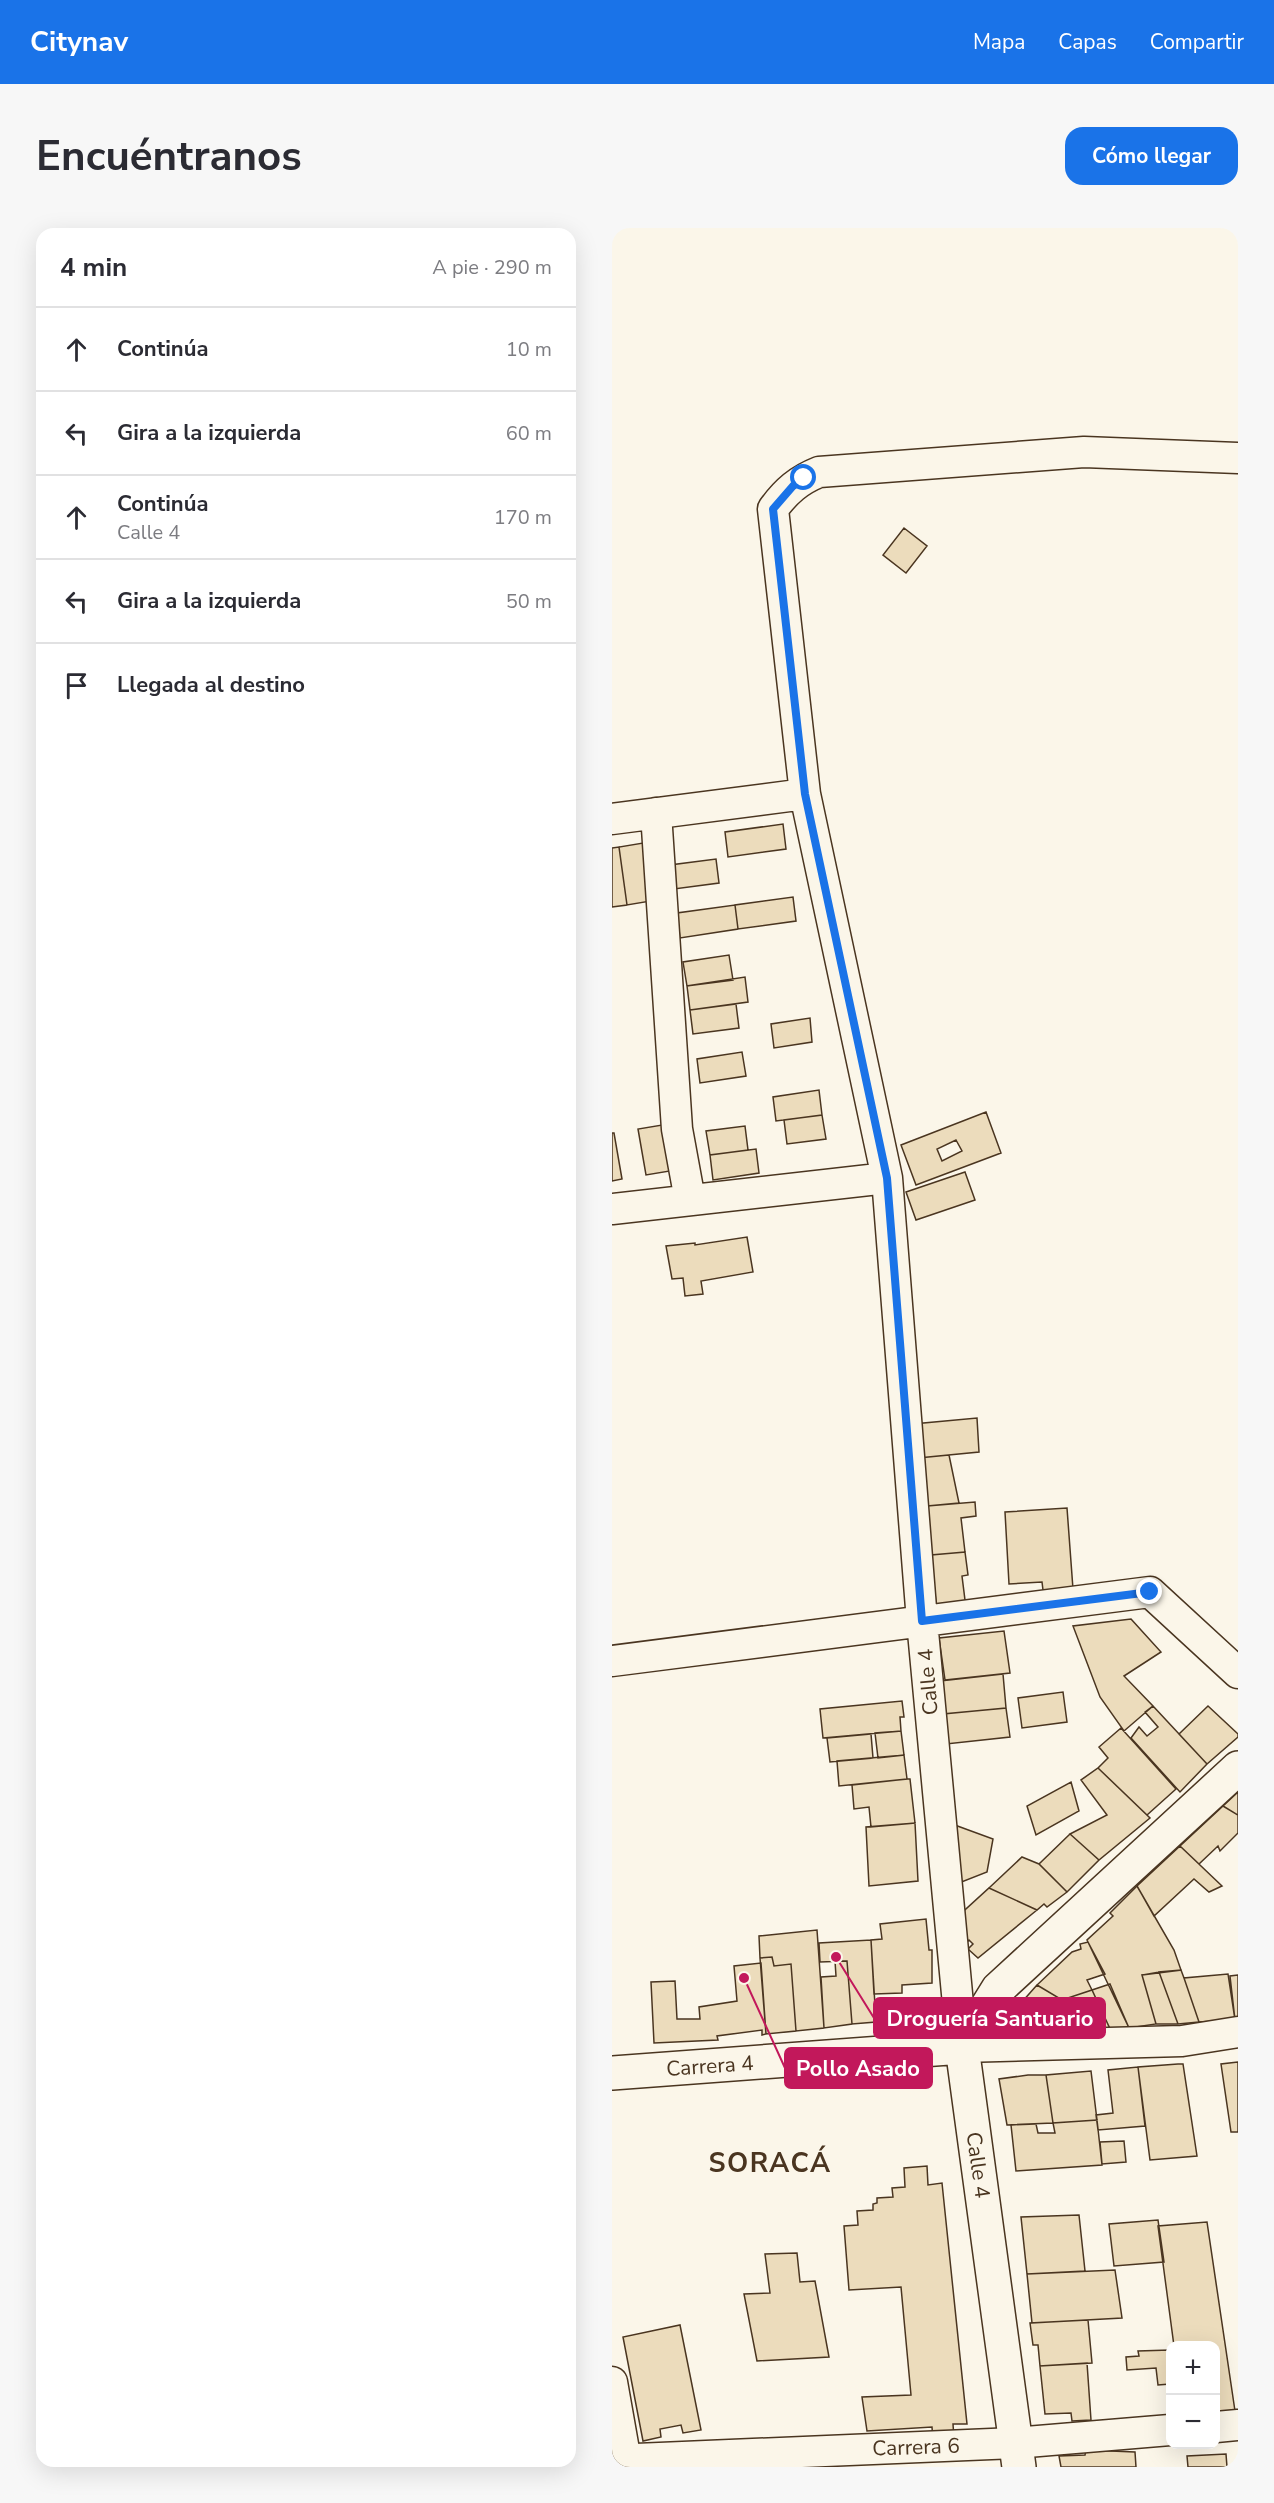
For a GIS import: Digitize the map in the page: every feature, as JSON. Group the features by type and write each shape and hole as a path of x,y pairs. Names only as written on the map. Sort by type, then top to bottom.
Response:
{"main road":[{"path":"962,2047 998,1989 1238,1768"},
{"name":"Carrera 4","path":"612,2073 962,2047"},
{"name":"Calle 4","path":"962,2047 1017,2455"}],"street":[{"name":"Calle 4","path":"962,2047 922,1621 887,1178 805,794 773,509 793,486 804,478 819,472 1083,452 1238,458"},
{"path":"612,819 805,794"},
{"path":"656,813 678,1129 690,1200"},
{"path":"612,1209 887,1178"},
{"path":"612,1661 1150,1592 1238,1672"},
{"name":"Carrera 4","path":"962,2047 1182,2041 1238,2032"},
{"path":"612,2382 621,2462"},
{"path":"1220,2427 1238,2425"},
{"name":"Carrera 6","path":"621,2462 1017,2455 1166,2431"}],"building":[{"path":"904,528 927,546 906,573 883,555"},
{"path":"783,824 786,849 728,857 725,832"},
{"path":"643,843 651,901 627,905 619,847"},
{"path":"619,847 627,905 612,907 612,848"},
{"path":"716,859 719,883 674,889 670,865"},
{"path":"793,897 796,921 738,929 735,905"},
{"path":"735,905 738,929 680,938 677,913"},
{"path":"729,955 733,980 687,986 683,962"},
{"path":"745,977 748,1002 690,1010 687,986"},
{"path":"736,1004 739,1028 693,1034 690,1010"},
{"path":"810,1018 812,1042 774,1048 771,1024"},
{"path":"742,1052 746,1076 700,1083 697,1059"},
{"path":"819,1090 822,1115 776,1121 773,1097"},
{"path":"986,1112 1001,1153 916,1185 901,1145","holes":["956,1140 962,1151 942,1161 937,1149"]},
{"path":"822,1115 826,1139 787,1144 784,1120"},
{"path":"662,1125 670,1171 646,1175 638,1129"},
{"path":"745,1126 748,1150 710,1155 706,1131"},
{"path":"612,1133 614,1133 622,1179 612,1181"},
{"path":"756,1149 759,1173 713,1180 710,1155"},
{"path":"965,1172 975,1200 916,1220 906,1192"},
{"path":"747,1237 753,1272 701,1281 703,1294 685,1296 683,1278 672,1279 666,1246 695,1243 695,1245"},
{"path":"977,1418 979,1452 918,1458 913,1424"},
{"path":"949,1455 959,1503 927,1506 918,1458"},
{"path":"975,1502 976,1516 961,1518 965,1552 931,1555 927,1506"},
{"path":"1067,1508 1073,1589 1043,1590 1042,1582 1009,1584 1005,1512"},
{"path":"965,1552 968,1575 962,1576 966,1608 937,1612 931,1555"},
{"path":"1131,1619 1161,1652 1124,1676 1153,1706 1124,1731 1100,1697 1073,1626"},
{"path":"1004,1631 1010,1673 945,1680 939,1638"},
{"path":"1003,1674 1006,1708 943,1714 940,1681"},
{"path":"1063,1692 1067,1722 1022,1728 1018,1698"},
{"path":"902,1701 904,1717 900,1717 901,1731 823,1738 820,1709"},
{"path":"1153,1706 1207,1764 1180,1792 1131,1738 1139,1727 1147,1736 1158,1727 1145,1712"},
{"path":"1208,1706 1238,1734 1238,1737 1207,1764 1179,1734"},
{"path":"1006,1708 1010,1737 946,1744 943,1714"},
{"path":"1121,1728 1176,1789 1147,1815 1098,1768 1108,1758 1099,1747"},
{"path":"901,1731 904,1755 878,1758 875,1733"},
{"path":"871,1734 873,1758 830,1762 827,1738"},
{"path":"904,1755 907,1779 839,1786 837,1761"},
{"path":"1098,1768 1150,1818 1099,1860 1070,1834 1107,1815 1081,1780"},
{"path":"910,1779 915,1823 871,1827 869,1807 854,1809 852,1785"},
{"path":"1071,1782 1079,1811 1036,1835 1027,1806"},
{"path":"1238,1792 1238,1815 1223,1806"},
{"path":"1223,1806 1238,1815 1238,1833 1220,1851 1218,1846 1199,1864 1180,1846"},
{"path":"915,1823 918,1881 869,1886 866,1827"},
{"path":"952,1824 993,1839 987,1872 959,1883"},
{"path":"1070,1834 1099,1860 1067,1892 1039,1864"},
{"path":"1180,1846 1222,1886 1209,1892 1194,1879 1154,1916 1137,1886"},
{"path":"1022,1857 1039,1864 1067,1892 1047,1907 1044,1904 1037,1910 989,1888"},
{"path":"1137,1886 1174,1950 1181,1970 1142,1975 1156,2024 1129,2028 1087,1940 1113,1916 1110,1913"},
{"path":"989,1888 1037,1910 978,1958 968,1949 973,1944 969,1940 967,1942 955,1919"},
{"path":"926,1919 929,1950 932,1950 932,1983 902,1985 902,1993 874,1994 871,1940 882,1939 880,1924"},
{"path":"817,1930 824,2028 796,2031 791,1964 774,1966 772,1957 760,1958 759,1936"},
{"path":"871,1940 876,2022 852,2024 847,1961 820,1962 819,1943"},
{"path":"1088,1942 1105,1974 1087,1980 1092,1990 1062,2000 1037,1985 1072,1952 1081,1949 1080,1944"},
{"path":"772,1957 774,1966 791,1964 796,2031 766,2034 760,1958"},
{"path":"835,1961 847,1961 852,2024 824,2028 821,1977 836,1976"},
{"path":"761,1963 766,2034 762,2035 762,2030 717,2036 718,2040 654,2043 651,1982 675,1981 677,2019 700,2019 699,2007 737,2001 734,1966"},
{"path":"1181,1970 1199,2022 1178,2024 1159,1972"},
{"path":"1159,1972 1178,2024 1156,2024 1142,1975"},
{"path":"1228,1974 1235,2020 1199,2022 1184,1978"},
{"path":"1238,1975 1238,2020 1235,2020 1230,1976"},
{"path":"1110,1984 1129,2028 1112,2033 1092,1990"},
{"path":"1037,1985 1062,2000 1092,1990 1112,2033 1017,2034 1005,2021"},
{"path":"1238,2062 1238,2132 1231,2132 1221,2064"},
{"path":"1183,2064 1197,2156 1150,2160 1138,2067"},
{"path":"1138,2067 1145,2126 1098,2130 1096,2115 1113,2113 1108,2070"},
{"path":"1091,2071 1097,2120 1053,2123 1046,2075"},
{"path":"1046,2075 1053,2123 1007,2125 999,2079"},
{"path":"1097,2120 1102,2165 1016,2171 1011,2125 1036,2124 1038,2133 1055,2133 1053,2123"},
{"path":"1124,2141 1126,2162 1102,2164 1100,2142"},
{"path":"927,2166 928,2185 942,2183 967,2424 953,2424 954,2439 933,2441 932,2427 867,2431 862,2397 911,2395 901,2287 849,2290 844,2226 858,2225 857,2211 873,2210 873,2204 877,2203 877,2198 893,2197 892,2188 905,2187 904,2168"},
{"path":"1079,2215 1085,2271 1027,2274 1021,2217"},
{"path":"1158,2220 1164,2262 1114,2266 1109,2224"},
{"path":"1207,2222 1235,2411 1220,2412 1220,2341 1173,2341 1158,2226"},
{"path":"797,2253 800,2282 815,2281 829,2357 757,2361 744,2294 770,2293 765,2254"},
{"path":"1115,2270 1122,2318 1032,2323 1027,2274"},
{"path":"1088,2320 1092,2363 1040,2366 1038,2345 1033,2345 1030,2323"},
{"path":"680,2325 701,2430 683,2433 681,2425 660,2429 661,2437 643,2441 623,2337"},
{"path":"1166,2350 1166,2384 1158,2385 1156,2368 1127,2370 1126,2357 1139,2356 1138,2351"},
{"path":"1087,2363 1091,2420 1072,2421 1071,2413 1045,2414 1040,2366"},
{"path":"1086,2450 1135,2452 1136,2467 1061,2467 1059,2456 1085,2455"},
{"path":"1226,2454 1227,2467 1188,2467 1187,2456"}],"place":[{"name":"Droguería Santuario","path":"836,1957"},
{"name":"Pollo Asado","path":"744,1978"}],"district":[{"name":"SORACÁ","path":"770,2163"}],"route":[{"path":"804,478 793,486 773,509 805,794 887,1178 922,1621 1150,1592"}]}
